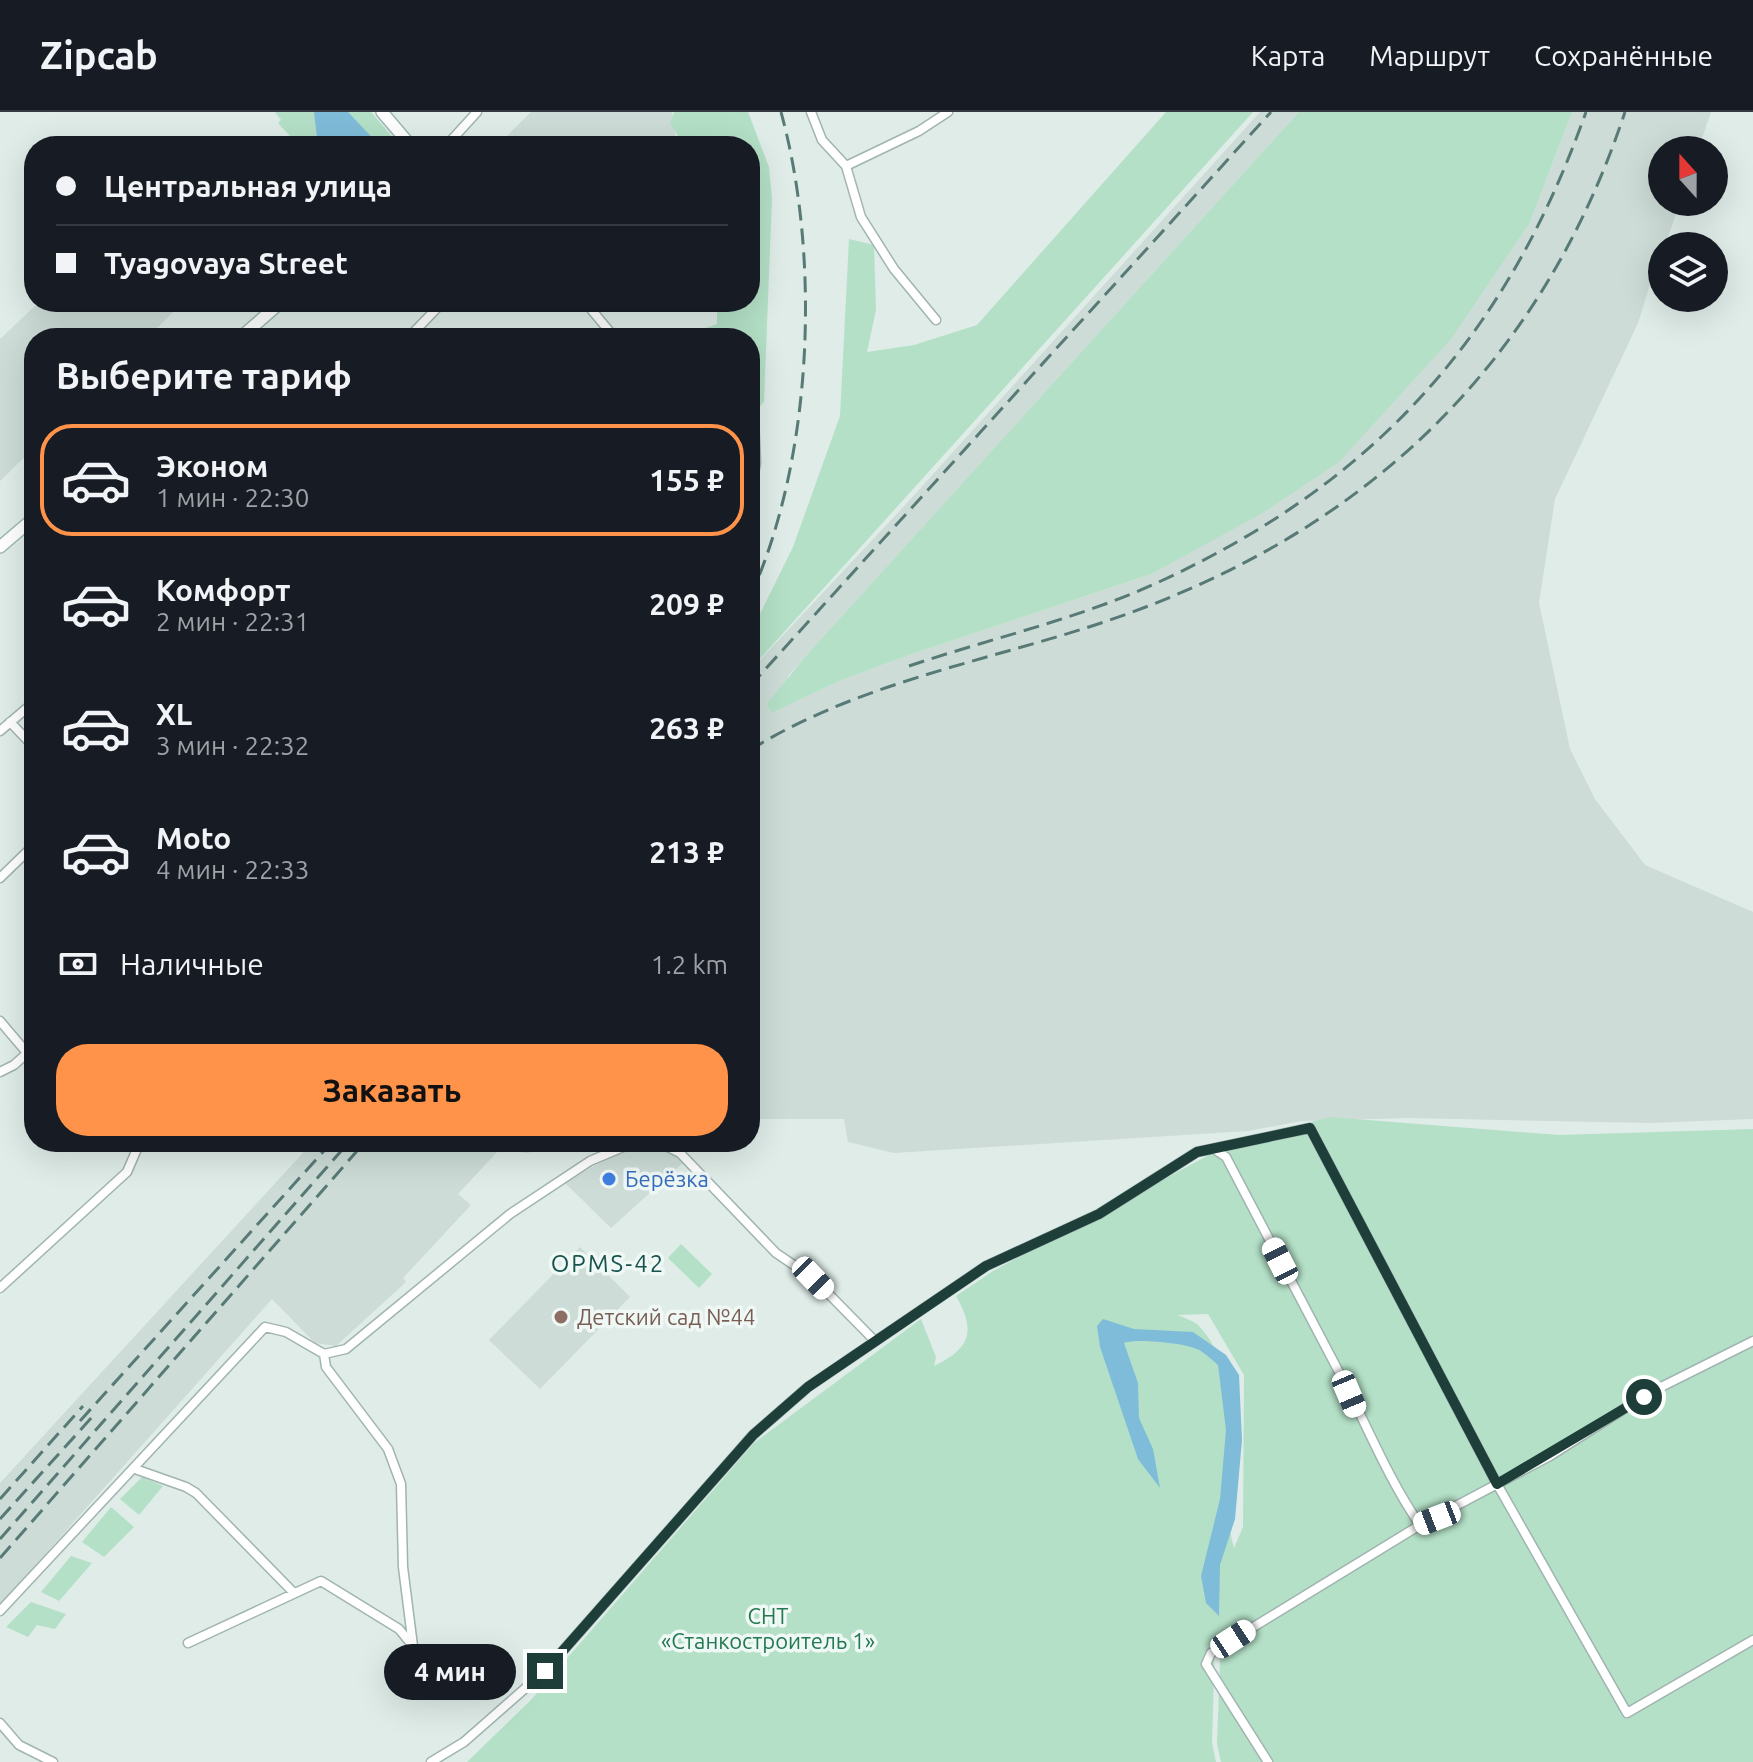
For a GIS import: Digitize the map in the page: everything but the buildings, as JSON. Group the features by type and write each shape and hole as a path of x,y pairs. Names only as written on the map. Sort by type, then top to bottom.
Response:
{"street":[{"path":"382,112 402,136"},
{"path":"455,136 477,112"},
{"path":"811,112 822,140 833,156 846,166 861,217 894,269 936,320"},
{"path":"846,166 919,131 948,112"},
{"path":"251,328 270,312"},
{"path":"418,328 433,312"},
{"path":"593,312 607,328"},
{"path":"0,547 24,527"},
{"path":"0,731 24,710"},
{"path":"10,722 24,737"},
{"path":"0,878 24,855"},
{"path":"0,1021 24,1043"},
{"path":"0,1072 24,1055"},
{"path":"431,1762 464,1742 545,1671 753,1435 808,1387 986,1266 1099,1214 1197,1152 1310,1128 1497,1484 1627,1713 1753,1640"},
{"path":"1213,1148 1226,1157 1339,1374 1364,1430 1420,1525"},
{"path":"0,1288 127,1172 136,1152"},
{"path":"0,1611 265,1327 286,1332 324,1354 346,1349 510,1214 558,1179 611,1152"},
{"path":"678,1152 776,1253 813,1278 874,1340"},
{"path":"1268,1762 1206,1664 1211,1653 1420,1525 1550,1456 1649,1393 1753,1341"},
{"path":"188,1643 321,1581 399,1629 413,1646 403,1567 401,1484 388,1449 326,1367 324,1354"},
{"path":"135,1469 196,1493 294,1593"},
{"path":"0,1723 19,1745 53,1762"}],"shaded area":[{"path":"531,112 672,112 676,136 507,136"},
{"path":"1260,112 1299,112 789,675 772,713 839,681 906,656 1151,574 1530,222 1572,112 1711,112 1703,136 1648,136 1648,216 1675,216 1670,232 1648,232 1648,291 1638,323 1555,499 1539,603 1570,749 1595,799 1645,865 1753,912 1753,1119 1650,1123 1408,1118 1302,1121 1248,1131 894,1153 848,1142 844,1119 760,1119 760,660 907,503"},
{"path":"28,312 173,312 157,328 24,328 24,458 0,481 0,339"},
{"path":"304,1152 497,1152 458,1194 471,1205 403,1278 406,1282 336,1346 315,1343 272,1299 0,1605 0,1483"},
{"path":"621,1152 667,1152 684,1162 611,1228 564,1182"},
{"name":"Детский сад №44","path":"580,1247 630,1297 540,1389 489,1340"}],"green space":[{"path":"275,112 371,112 391,136 290,136 278,123 281,120"},
{"path":"674,112 748,112 757,136 678,136 670,123"},
{"path":"1166,112 1253,112 760,659 760,614 793,547 840,416 849,239 874,245 876,310 867,352 914,345 977,325"},
{"path":"1299,112 1572,112 1530,222 1451,339 1339,462 1259,515 1151,574 906,656 839,681 772,713 767,704 805,657"},
{"path":"760,143 769,167 772,198 764,402 760,406 760,328 706,328 717,324 717,312 760,312"},
{"name":"СНТ «Станкостроитель 1»","path":"1330,1117 1559,1135 1753,1129 1753,1762 1221,1762 1217,1744 1221,1635 1215,1642 1212,1743 1216,1762 467,1762 530,1701 754,1443 921,1319 936,1357 934,1366 946,1359 962,1345 968,1329 956,1296 993,1271 1209,1155 1213,1148","holes":["1208,1314 1244,1375 1243,1527 1234,1548 1229,1521 1229,1432 1224,1375 1215,1349 1199,1326 1178,1315"]},
{"path":"681,1244 712,1274 699,1288 668,1258"},
{"path":"142,1477 163,1486 139,1515 120,1499"},
{"path":"111,1507 134,1527 104,1557 82,1542"},
{"path":"71,1556 92,1563 59,1601 41,1592"},
{"path":"31,1602 66,1614 55,1629 37,1625 28,1637 6,1627"}],"water":[{"path":"314,112 348,112 371,136 317,136"},
{"path":"1103,1319 1134,1329 1193,1332 1226,1355 1239,1375 1242,1440 1235,1519 1220,1565 1219,1616 1206,1603 1201,1576 1220,1499 1226,1430 1218,1365 1191,1347 1149,1341 1124,1343 1138,1383 1139,1418 1153,1449 1160,1488 1138,1459 1100,1347 1097,1326"}],"railway":[{"path":"760,571 787,484 798,421 804,358 802,230 794,169 781,112"},
{"path":"760,675 1271,112"},
{"path":"909,666 1068,617 1161,581 1238,541 1307,497 1370,447 1425,393 1474,332 1517,265 1554,192 1586,112"},
{"path":"760,744 791,727 875,691 1095,625 1189,589 1275,546 1354,494 1425,435 1488,367 1542,291 1588,206 1625,112"},
{"path":"80,1421 323,1152"},
{"path":"0,1539 340,1152"},
{"path":"0,1558 356,1152"},
{"path":"0,1499 83,1406"},
{"path":"0,1519 93,1416"}],"place":[{"name":"Берёзка","path":"609,1179"},
{"name":"Детский сад №44","path":"561,1317"}],"district":[{"name":"OPMS-42","path":"608,1264"}],"route":[{"path":"545,1671 689,1504 753,1435 808,1387 986,1266 1099,1214 1197,1152 1310,1128 1497,1484 1550,1456 1644,1397"}]}
